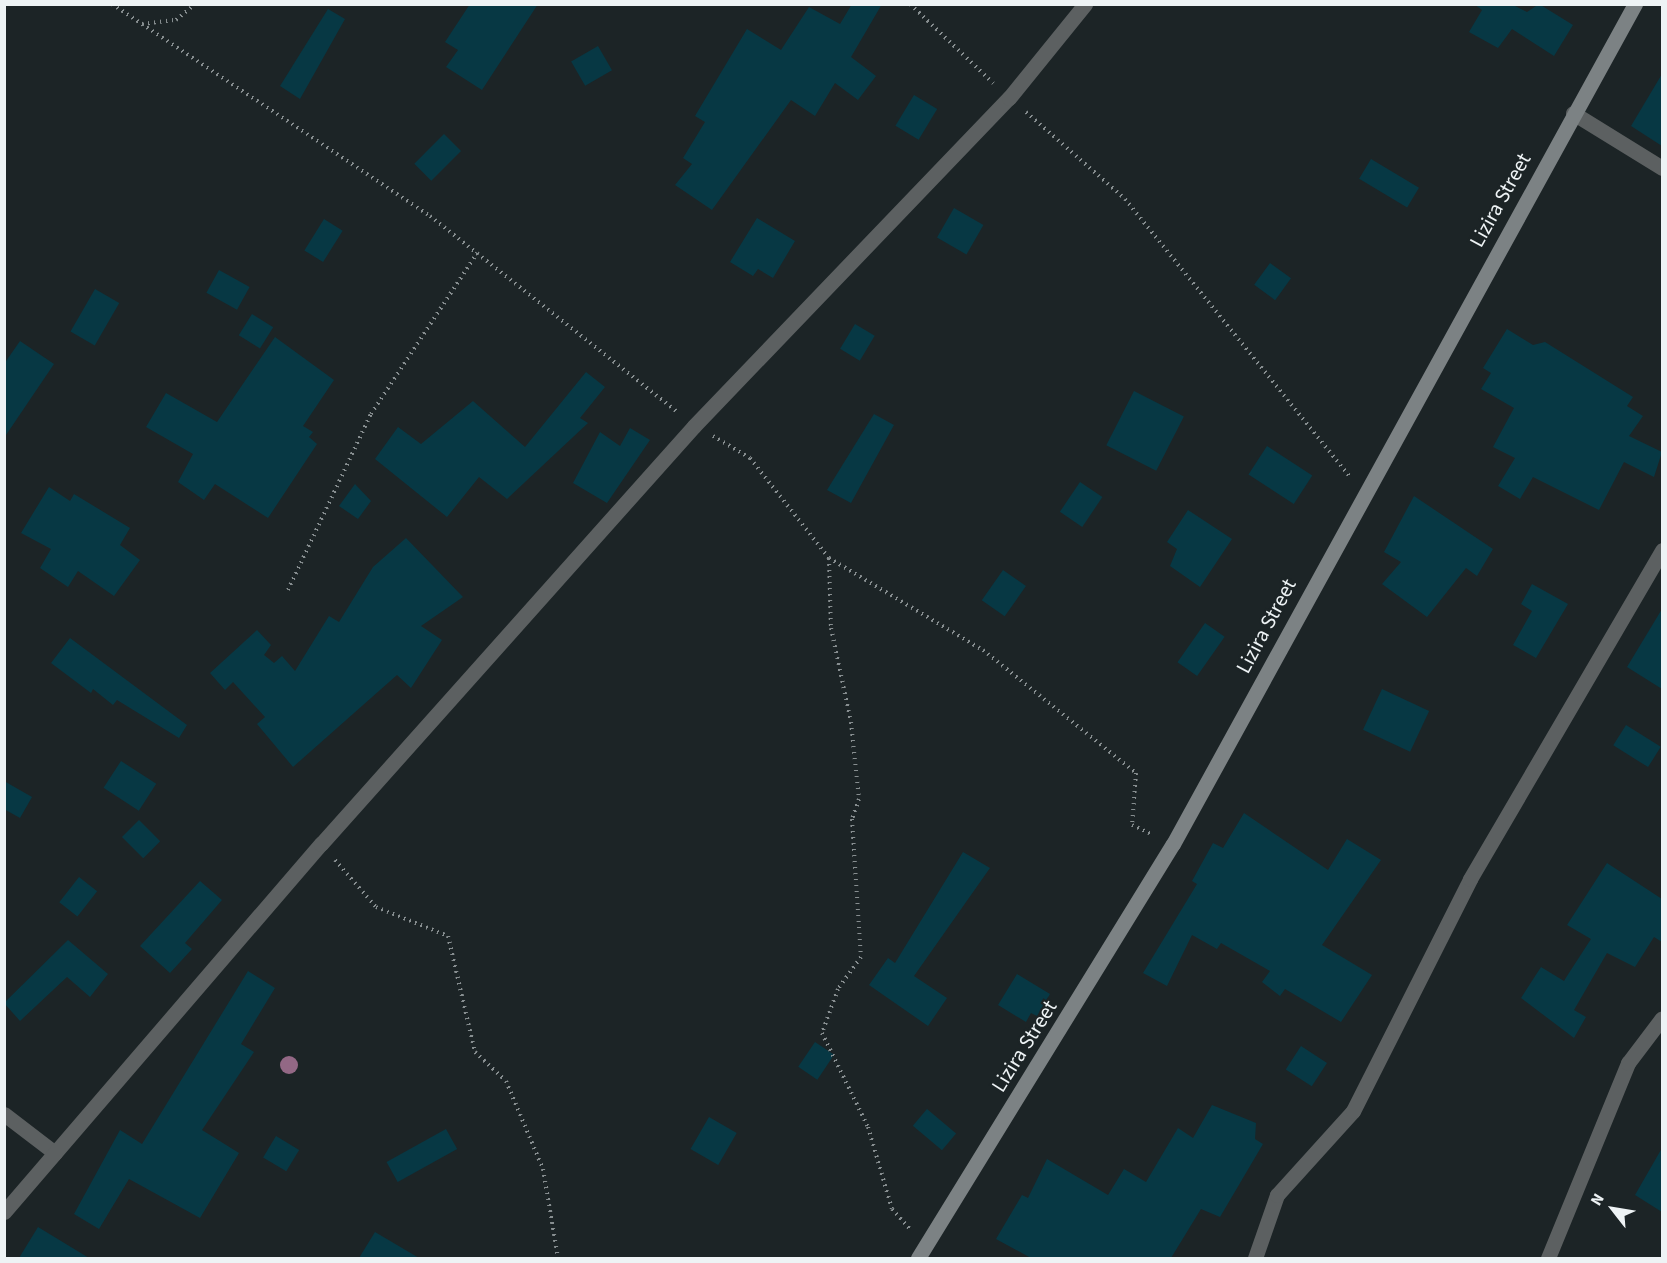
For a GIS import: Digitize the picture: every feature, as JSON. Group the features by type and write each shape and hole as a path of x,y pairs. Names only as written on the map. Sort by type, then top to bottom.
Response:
{"street":[{"path":"4,1212 321,844 694,426 1009,98 1085,4"},
{"name":"Lizira Street","path":"921,1252 1173,844 1363,491 1635,4"},
{"path":"1573,113 1662,168"},
{"path":"1255,1258 1277,1195 1353,1111 1470,879 1662,550"},
{"path":"1548,1258 1628,1063 1662,1018"},
{"path":"4,1114 55,1153"}],"path":[{"path":"111,4 430,216 694,426 750,458 829,558 983,650 1136,772 1132,825 1173,844"},
{"path":"141,25 176,20 195,4"},
{"path":"910,4 1009,98 1125,199 1363,491"},
{"path":"288,590 371,414 477,253"},
{"path":"829,558 831,628 851,722 859,799 852,819 861,957 838,989 822,1033 868,1127 892,1209 921,1252"},
{"path":"321,844 376,907 448,936 475,1052 506,1081 543,1169 558,1258"}],"building":[{"path":"470,4 538,4 482,90 446,67 458,50 445,42"},
{"path":"852,4 882,4 851,57 876,76 858,100 835,83 815,116 791,100 712,210 675,185 692,164 683,158 705,122 695,116 747,29 781,50 809,7 840,24"},
{"path":"1474,4 1511,4 1527,12 1539,4 1573,25 1554,56 1512,29 1498,48 1469,32 1482,10"},
{"path":"328,9 345,19 300,99 280,86"},
{"path":"598,46 612,70 585,86 571,62"},
{"path":"1662,74 1662,146 1631,126"},
{"path":"914,95 937,109 919,140 895,126"},
{"path":"444,134 461,151 431,181 414,164"},
{"path":"1371,159 1419,188 1407,208 1359,179"},
{"path":"954,208 983,225 966,254 937,237"},
{"path":"757,218 795,241 773,278 758,269 753,276 730,262"},
{"path":"324,219 343,231 323,262 304,250"},
{"path":"1270,263 1291,278 1275,300 1254,285"},
{"path":"219,270 250,287 237,310 206,293"},
{"path":"95,289 119,303 95,345 71,331"},
{"path":"252,314 273,327 260,348 239,335"},
{"path":"855,324 875,336 860,361 840,349"},
{"path":"1507,329 1533,345 1545,342 1633,397 1627,406 1643,416 1629,436 1662,452 1654,477 1624,462 1599,510 1533,477 1520,499 1498,486 1515,458 1493,447 1514,408 1481,389 1491,373 1483,368"},
{"path":"275,337 334,380 303,426 313,432 309,437 317,444 268,518 215,484 204,500 178,482 193,454 146,427 166,393 217,422"},
{"path":"20,341 54,364 4,438 4,364"},
{"path":"586,372 605,387 580,418 588,423 507,499 479,477 447,517 375,459 398,427 421,444 473,401 525,447"},
{"path":"1134,391 1184,416 1156,471 1106,445"},
{"path":"874,414 894,425 851,503 827,490"},
{"path":"630,428 650,440 607,503 573,483 600,432 620,446"},
{"path":"1267,446 1312,475 1294,504 1248,475"},
{"path":"1080,482 1102,497 1082,527 1060,512"},
{"path":"355,484 371,501 358,519 339,506"},
{"path":"49,487 70,501 74,494 130,528 120,545 140,560 114,596 78,571 68,587 40,568 51,549 21,533"},
{"path":"1414,496 1493,549 1477,576 1466,568 1427,617 1382,584 1401,562 1384,552"},
{"path":"1188,510 1232,539 1200,587 1170,566 1177,549 1167,542"},
{"path":"406,538 463,597 421,626 442,640 411,688 397,675 293,767 257,724 265,717 233,682 225,690 210,673 257,630 271,645 264,655 274,663 282,656 295,671 329,616 339,622 373,567"},
{"path":"1003,570 1026,586 1005,616 982,600"},
{"path":"1532,584 1568,604 1536,658 1513,645 1532,611 1521,604"},
{"path":"1662,609 1662,689 1627,667"},
{"path":"1205,623 1225,637 1197,676 1177,662"},
{"path":"70,638 187,725 179,738 117,700 113,705 93,689 91,693 51,663"},
{"path":"1382,689 1429,711 1410,752 1363,730"},
{"path":"1626,725 1661,747 1648,767 1613,745"},
{"path":"121,761 156,784 139,811 104,788"},
{"path":"4,781 32,797 20,818 4,809"},
{"path":"1244,813 1328,870 1347,839 1381,860 1322,945 1372,975 1341,1022 1285,989 1280,996 1262,982 1270,971 1221,943 1217,949 1192,935 1167,986 1143,973 1197,884 1192,881 1213,843 1223,848"},
{"path":"139,820 160,841 143,858 122,837"},
{"path":"963,852 990,868 914,976 947,998 928,1026 869,985 888,958 895,963"},
{"path":"1607,863 1662,899 1662,942 1654,937 1635,967 1607,953 1574,1010 1586,1017 1574,1038 1521,998 1541,967 1564,981 1591,939 1567,925"},
{"path":"79,877 97,891 77,916 59,902"},
{"path":"200,881 222,900 185,943 192,949 170,973 140,946"},
{"path":"68,940 108,974 90,997 67,977 20,1021 4,1003"},
{"path":"248,971 275,988 241,1044 254,1052 202,1130 239,1153 200,1218 129,1179 99,1229 74,1214 120,1130 142,1144"},
{"path":"1017,974 1050,994 1037,1016 1031,1013 1026,1022 998,1005"},
{"path":"815,1042 834,1055 817,1080 798,1067"},
{"path":"1301,1046 1327,1063 1312,1086 1286,1069"},
{"path":"1212,1105 1256,1123 1255,1139 1263,1144 1220,1217 1201,1209 1171,1258 1031,1258 996,1239 1022,1195 1028,1198 1047,1159 1108,1195 1124,1169 1146,1182 1178,1128 1193,1138"},
{"path":"927,1109 956,1133 942,1150 913,1126"},
{"path":"709,1117 737,1133 718,1165 690,1149"},
{"path":"446,1129 457,1149 398,1182 387,1162"},
{"path":"276,1136 299,1150 286,1171 263,1157"},
{"path":"1662,1148 1662,1212 1635,1195"},
{"path":"38,1227 89,1258 19,1258"},
{"path":"375,1232 419,1258 359,1258"}]}
